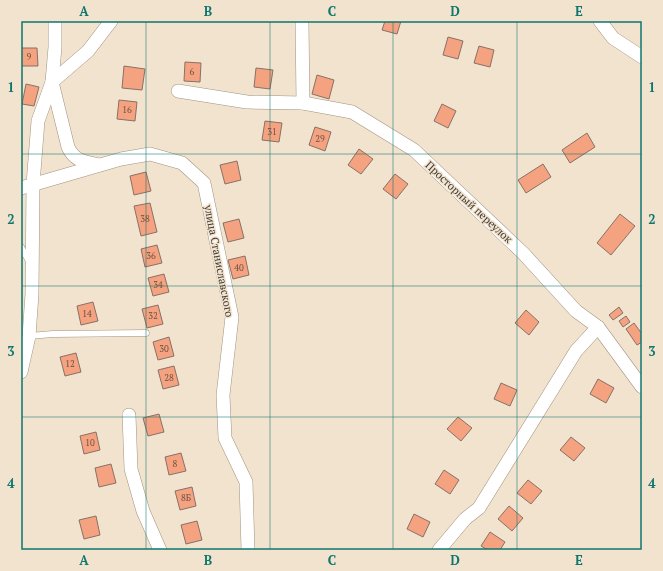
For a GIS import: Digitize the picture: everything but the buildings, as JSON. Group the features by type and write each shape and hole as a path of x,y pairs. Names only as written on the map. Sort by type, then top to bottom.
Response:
{"street":[{"path":"21,372 29,336 32,266 27,186 38,121 52,82 55,47 55,21"},
{"path":"52,82 88,51 111,21"},
{"path":"302,21 303,103"},
{"path":"600,21 613,38 642,57"},
{"path":"52,82 71,155 76,159 99,165"},
{"name":"Просторный переулок","path":"178,91 247,102 303,103 352,112 414,150 522,253 576,311 598,327 642,387"},
{"name":"улица Станиславского","path":"99,165 150,154 182,162 204,183 232,317 223,395 225,438 246,482 248,550"},
{"path":"27,186 99,165"},
{"path":"439,550 465,519 478,508 576,351 598,327"},
{"path":"130,415 131,469 143,511 160,550"}],"lane":[{"path":"21,246 32,266"},
{"path":"29,336 146,333"}]}
